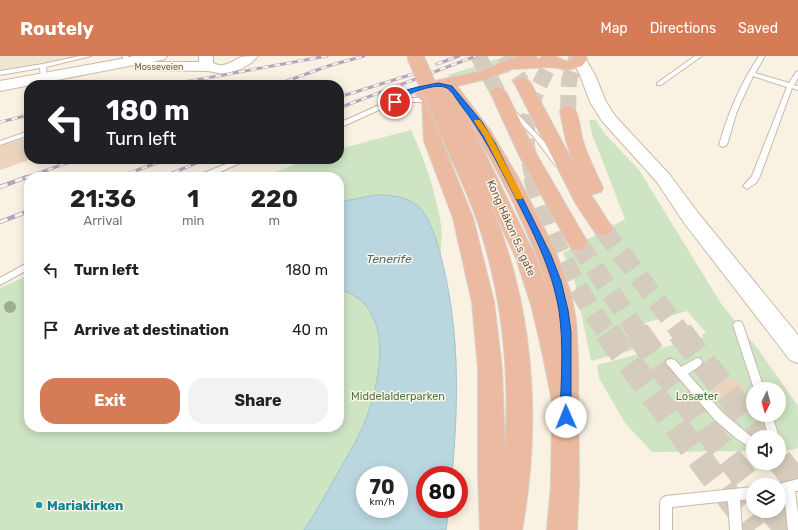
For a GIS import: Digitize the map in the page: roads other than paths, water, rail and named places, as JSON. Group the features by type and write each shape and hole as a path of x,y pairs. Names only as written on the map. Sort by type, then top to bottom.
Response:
{"highway":[{"name":"Kong Håkon 5.s gate","path":"415,56 463,144 516,236 533,276 551,338 565,401 566,472 562,530"},
{"name":"Kong Håkon 5.s gate","path":"429,56 463,144 475,190 494,243 511,313 518,377 519,429 516,482 507,530"},
{"path":"442,92 469,85 482,76 530,56"},
{"path":"510,65 554,61 573,65 580,57"},
{"path":"522,82 586,204 609,227 584,169 573,137 568,111"},
{"path":"442,92 478,122 487,136 533,223 552,268 563,310 566,332 565,401"},
{"path":"442,92 433,141 463,218 472,251 484,308 490,376 492,475 495,530"},
{"path":"501,98 536,169 578,243"}],"street":[{"name":"Mosseveien","path":"110,67 130,58 160,56"},
{"name":"Mosseveien","path":"25,80 110,67 188,66 207,62 219,69 233,68 251,56"},
{"path":"580,57 608,118 663,178 692,219 798,353"},
{"path":"554,61 602,105"},
{"name":"Mosseveien","path":"0,86 24,80"}],"lane":[{"path":"0,73 38,77 88,56"},
{"path":"659,84 699,56"},
{"path":"723,145 732,113 762,56"},
{"path":"747,186 756,176 790,86 798,73"},
{"path":"752,74 798,88"},
{"path":"388,103 442,92"},
{"path":"344,124 388,103 395,97 442,92"},
{"path":"501,98 573,179"},
{"path":"0,143 24,135"},
{"path":"214,172 233,164"},
{"path":"0,282 24,268"},
{"path":"738,324 757,382"},
{"path":"681,373 697,362"},
{"path":"671,363 722,420 746,439"},
{"path":"789,487 794,530"},
{"path":"666,530 666,502 746,494"},
{"path":"734,495 736,530"}],"water":[{"name":"Tenerife","path":"375,195 392,196 408,200 421,209 437,242 445,274 454,331 456,360 456,417 453,466 416,466 416,518 448,518 446,530 304,530 354,445 366,419 373,398 380,357 378,331 374,318 367,307 358,298 344,291 344,201"}],"tunnel":[{"path":"478,56 498,92"},
{"path":"504,56 522,82"},
{"path":"533,178 527,144 529,115 539,87 555,56"},
{"path":"568,111 569,81 577,56"},
{"path":"533,177 546,219 563,258 583,296 607,333"},
{"path":"603,229 681,333"},
{"path":"578,243 638,333"},
{"path":"607,332 754,530"},
{"path":"637,332 706,429 746,479"},
{"path":"680,332 756,430"},
{"path":"786,469 798,484"},
{"path":"778,518 788,530"}],"railway":[{"path":"195,80 327,56"},
{"path":"290,80 328,66 364,56"},
{"path":"437,64 459,56"},
{"path":"344,106 476,56"},
{"path":"344,95 413,74"},
{"path":"0,122 24,116"},
{"path":"42,172 64,164"},
{"path":"132,172 154,164"},
{"path":"175,172 194,164"},
{"path":"0,187 24,178"},
{"path":"0,222 24,213"}],"place":[{"name":"Mariakirken","path":"39,505"}],"park label":[{"name":"Middelalderparken","path":"398,396"},
{"name":"Losæter","path":"697,396"}]}
